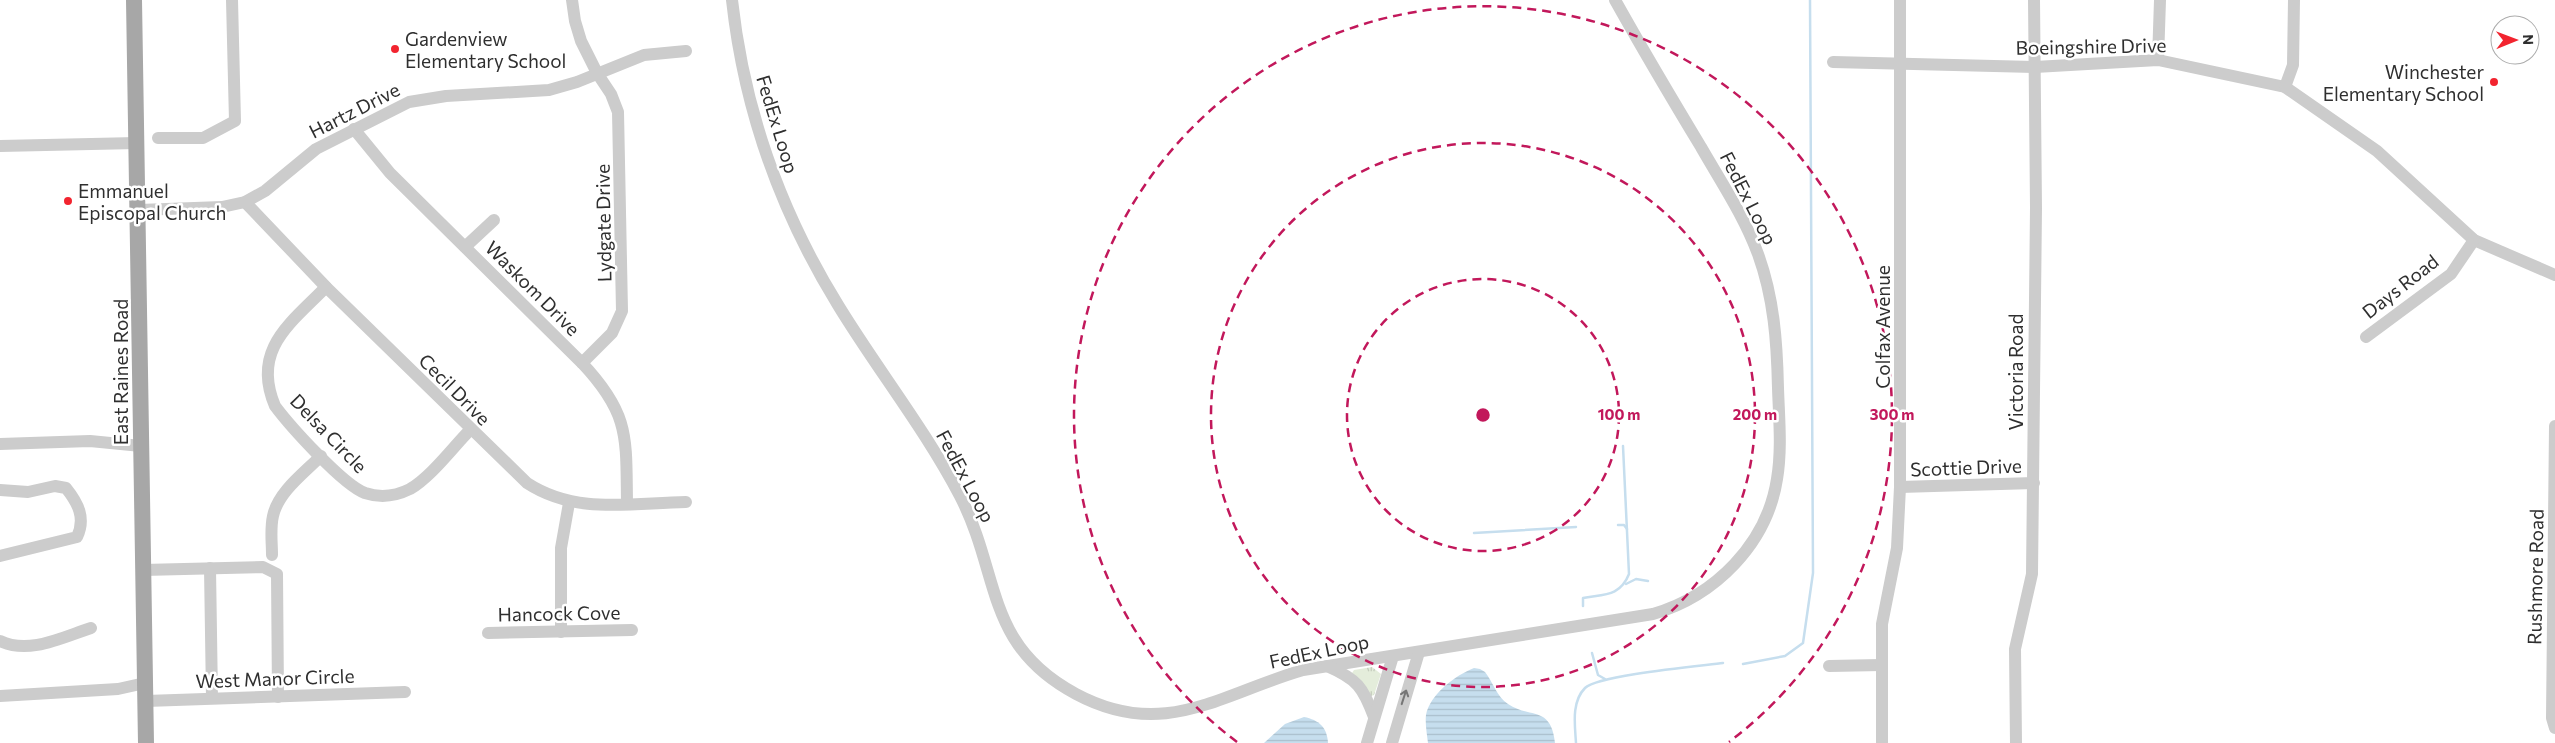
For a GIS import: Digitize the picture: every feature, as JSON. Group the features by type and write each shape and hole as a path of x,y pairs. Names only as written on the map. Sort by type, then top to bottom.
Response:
{"main road":[{"name":"East Raines Road","path":"134,0 139,210 146,743"}],"street":[{"path":"158,138 203,138 235,121 232,0"},
{"name":"Lydgate Drive","path":"572,0 578,31 597,73 611,94 619,122 623,303 617,325 582,363"},
{"name":"FedEx Loop","path":"732,0 744,81 767,161 788,215 837,304 960,496 977,535 999,611 1011,636 1022,650 1058,683 1076,694 1107,708 1145,714 1190,711 1220,702 1277,677 1327,666 1653,614 1679,604 1707,589 1739,559 1758,530 1773,497 1780,450 1776,338 1770,297 1758,254 1738,210 1615,0"},
{"name":"Colfax Avenue","path":"1882,743 1882,624 1897,548 1900,487 1900,0"},
{"name":"Victoria Road","path":"2016,743 2015,649 2032,574 2034,484 2034,0"},
{"path":"2158,60 2160,0"},
{"path":"2285,87 2293,65 2294,0"},
{"name":"Hartz Drive","path":"139,210 222,206 245,202 265,191 316,149 395,108 421,99 536,92 562,87 644,55 686,51"},
{"name":"Boeingshire Drive","path":"1833,62 2035,67 2158,60 2285,87 2377,151 2474,240 2555,276"},
{"name":"Waskom Drive","path":"354,128 390,173 582,363 607,391 619,414 625,440 627,503"},
{"path":"0,146 137,143"},
{"name":"Cecil Drive","path":"245,202 326,287 470,430 527,483 545,494 569,503 587,505 686,502"},
{"path":"465,247 494,220"},
{"name":"Days Road","path":"2366,337 2451,274 2474,240"},
{"name":"Delsa Circle","path":"326,287 279,336 270,352 267,373 274,406 321,456 356,489 373,495 392,495 416,485 470,430"},
{"name":"Rushmore Road","path":"2555,426 2552,718 2555,728"},
{"path":"0,444 90,441 141,446"},
{"path":"272,555 272,526 276,507 286,492 321,456"},
{"name":"Scottie Drive","path":"1900,487 2034,484"},
{"path":"0,490 28,492 55,486 66,488 80,509 82,526 77,537 0,556"},
{"path":"561,632 561,548 569,503"},
{"path":"210,568 212,698"},
{"path":"143,570 263,568 277,574 278,697"},
{"path":"0,641 12,647 34,645 91,628"},
{"name":"Hancock Cove","path":"488,633 632,630"},
{"path":"1392,743 1419,652"},
{"path":"1367,743 1393,656"},
{"path":"1829,666 1882,665"},
{"path":"1327,666 1346,674 1359,684 1374,718"},
{"path":"0,696 118,689 146,683"},
{"name":"West Manor Circle","path":"146,701 405,692"}],"green space":[{"path":"1372,667 1381,674 1374,695 1371,696 1352,673 1354,670"}],"water":[{"path":"1474,668 1485,672 1498,693 1508,704 1544,718 1553,731 1555,743 1428,743 1426,715 1428,707 1438,693 1452,680"},
{"path":"1304,717 1314,720 1321,725 1326,733 1328,743 1264,743 1285,724"}],"waterway":[{"path":"1743,664 1785,656 1803,643 1813,573 1810,0"},
{"path":"1583,606 1583,598 1616,591 1621,587 1629,574 1623,446"},
{"path":"1618,525 1624,525 1627,529"},
{"path":"1474,533 1576,527"},
{"path":"1626,584 1636,579 1648,581"},
{"path":"1592,653 1598,675 1605,679"},
{"path":"1576,743 1575,722 1578,700 1585,688 1594,683 1628,675 1723,663"}],"place":[{"name":"Gardenview Elementary School","path":"395,49"},
{"name":"Winchester Elementary School","path":"2494,82"},
{"name":"Emmanuel Episcopal Church","path":"68,201"}]}
